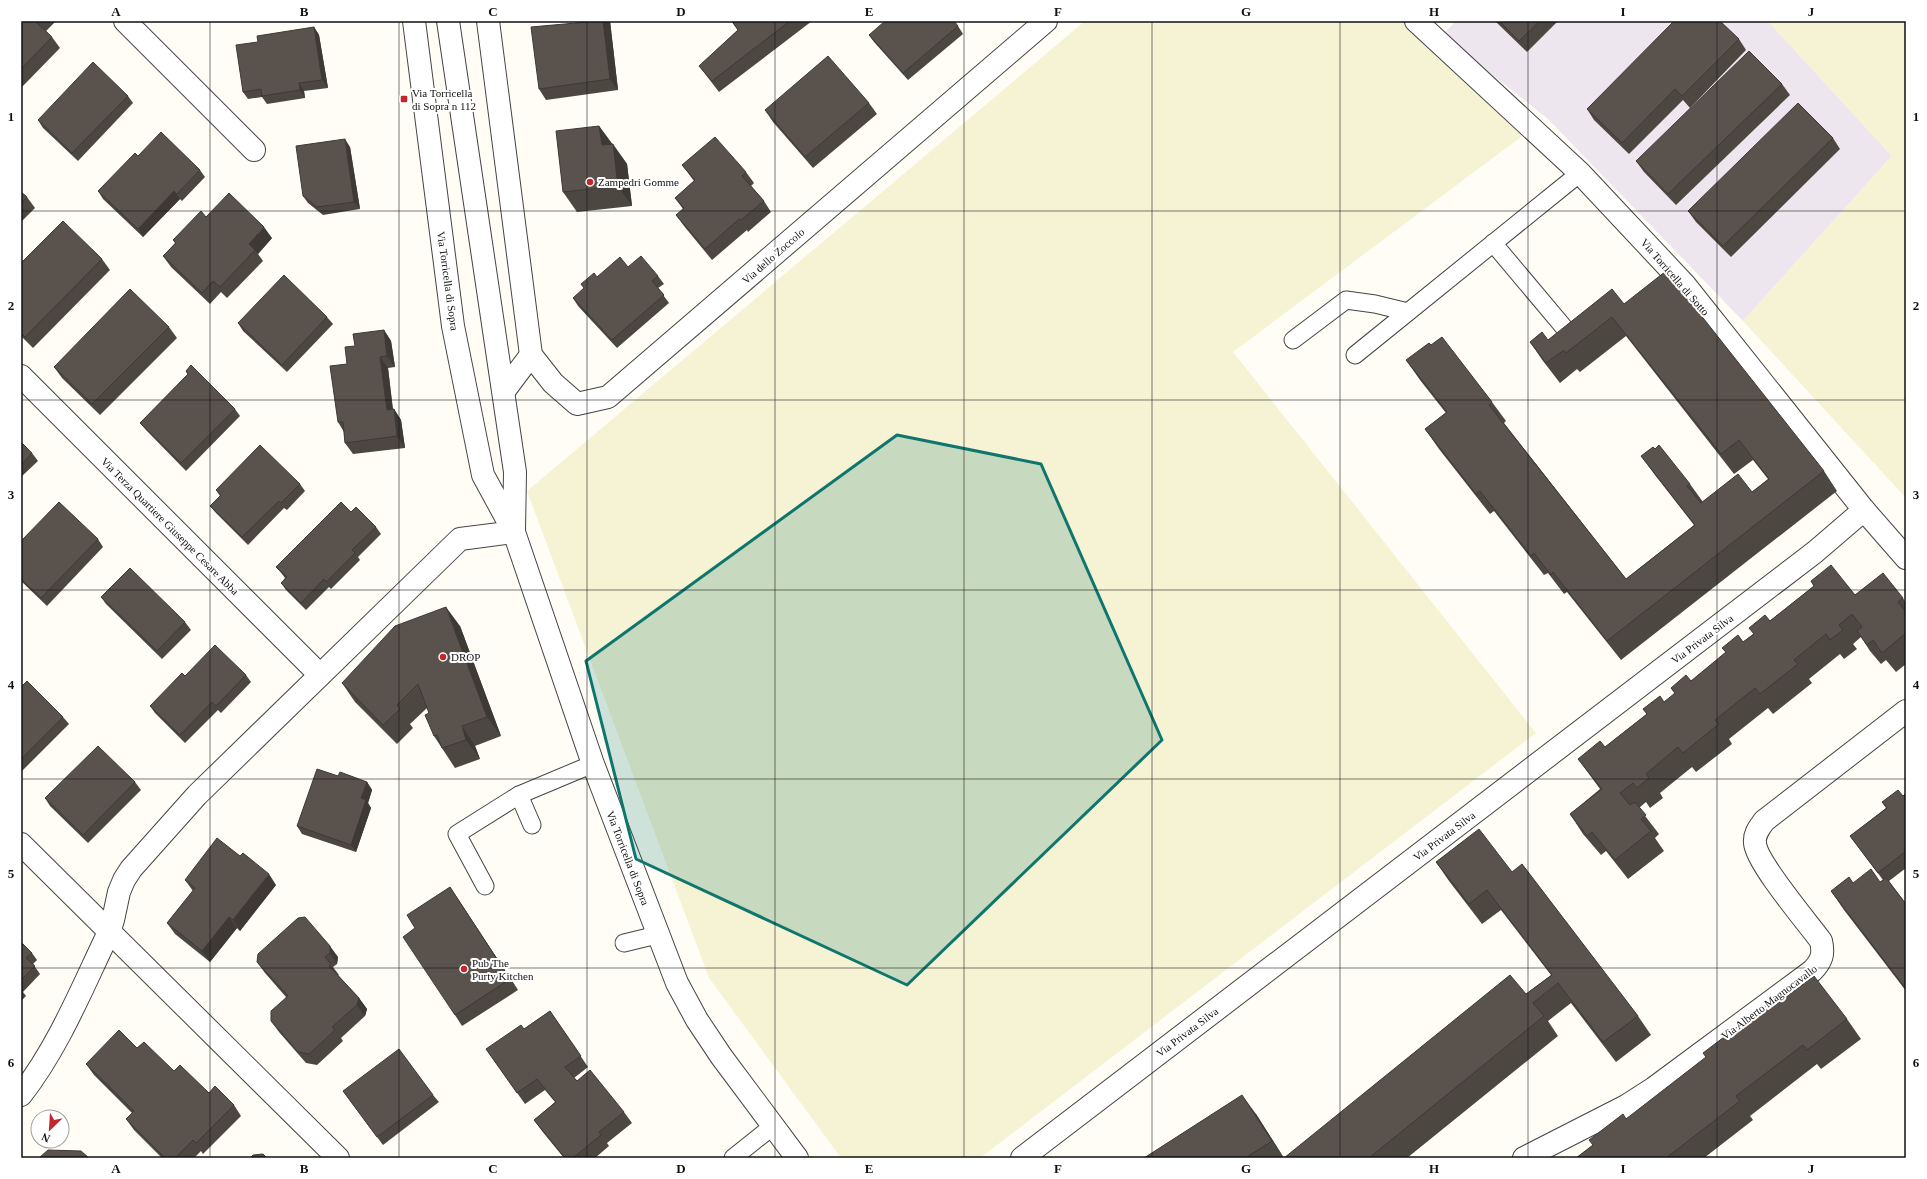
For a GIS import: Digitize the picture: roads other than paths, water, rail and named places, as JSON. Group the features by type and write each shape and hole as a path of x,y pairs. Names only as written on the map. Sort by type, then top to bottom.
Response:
{"street":[{"path":"125,21 254,150"},
{"name":"Via Torricella di Sopra","path":"414,21 455,334 483,475 514,532 593,764 657,935 677,983 696,1020 797,1158"},
{"name":"Via Torricella di Sopra","path":"448,21 515,472 514,532"},
{"path":"488,21 531,355 504,391"},
{"name":"Via dello Zoccolo","path":"531,355 553,383 578,404 608,397 1046,21"},
{"name":"Via Torricella di Sotto","path":"1416,21 1580,173 1685,285 1864,510 1906,558"},
{"name":"Via Terza Quartiere Giuseppe Cesare Abba","path":"21,376 320,675"},
{"name":"Via Privata Silva","path":"1022,1158 1815,552 1864,510"},
{"path":"21,1095 48,1056 65,1024 109,932 119,892 131,869 197,795 460,539 514,532"},
{"name":"Via Alberto Magnocavallo","path":"1524,1158 1626,1106 1654,1088 1812,971 1820,963 1823,952 1821,941 1760,859 1755,842 1757,832 1764,821 1906,711"},
{"path":"21,844 338,1158"}],"lane":[{"path":"1355,355 1580,173"},
{"path":"1493,243 1572,337"},
{"path":"1293,340 1346,300 1375,304 1408,312"},
{"path":"485,886 457,834 519,795 593,764"},
{"path":"519,795 532,825"},
{"path":"624,943 657,935"},
{"path":"733,1158 773,1126"}],"place":[{"name":"Via Torricella di Sopra n 112","path":"404,99"},
{"name":"Zampedri Gomme","path":"590,182"},
{"name":"DROP","path":"443,657"},
{"name":"Pub The Purty Kitchen","path":"464,969"}]}
